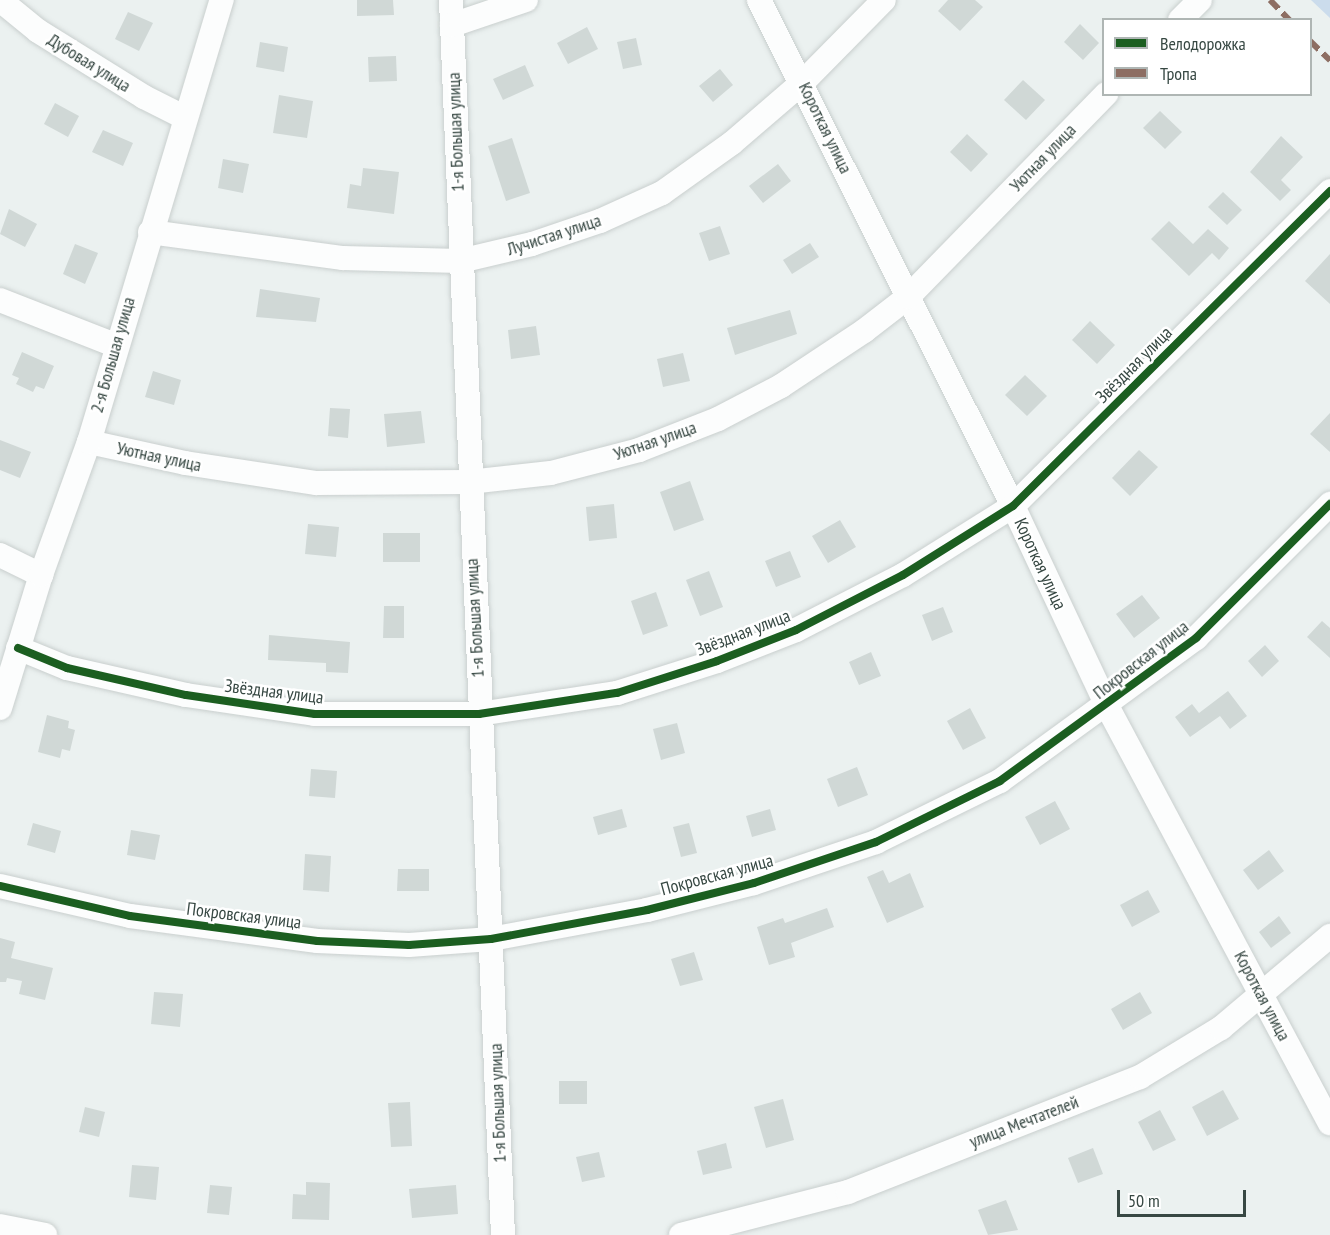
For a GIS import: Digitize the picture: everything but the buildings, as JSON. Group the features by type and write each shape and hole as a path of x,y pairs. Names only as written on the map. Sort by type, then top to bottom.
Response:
{"street":[{"name":"Дубовая улица","path":"0,0 38,31 144,97 184,117"},
{"name":"2-я Большая улица","path":"0,708 41,575 89,442 115,345 222,0"},
{"name":"1-я Большая улица","path":"451,0 469,482 503,1235"},
{"path":"452,25 526,0"},
{"name":"Короткая улица","path":"759,0 803,82 1013,506 1107,706 1330,1123"},
{"name":"Лучистая улица","path":"150,232 343,258 460,261 589,225 662,193 732,143 803,82 884,0"},
{"path":"1182,18 1200,0"},
{"name":"Уютная улица","path":"89,442 185,463 316,483 469,482 551,473 639,450 718,419 781,386 908,297 1104,96"},
{"name":"Звёздная улица","path":"18,648 67,668 186,695 315,714 479,714 617,693 717,661 796,630 903,575 1013,506 1330,191"},
{"path":"0,300 115,345"},
{"name":"Покровская улица","path":"0,886 130,916 316,941 409,945 491,939 647,910 754,883 876,842 1000,781 1107,706 1196,638 1330,504"},
{"path":"0,555 41,575"},
{"name":"улица Мечтателей","path":"681,1235 848,1192 1140,1077 1221,1028 1330,936"},
{"path":"0,1226 45,1235"}],"shaded area":[{"path":"1311,0 1330,0 1330,18"}],"marked path":[{"path":"1270,0 1287,18"},
{"path":"1312,43 1330,60"}],"cycle path":[{"path":"18,648 67,668 186,695 315,714 479,714 617,693 717,661 796,630 903,575 1013,506 1330,191"},
{"path":"0,886 130,916 317,941 409,945 491,939 647,910 754,883 876,842 1000,781 1196,638 1330,504"}]}
